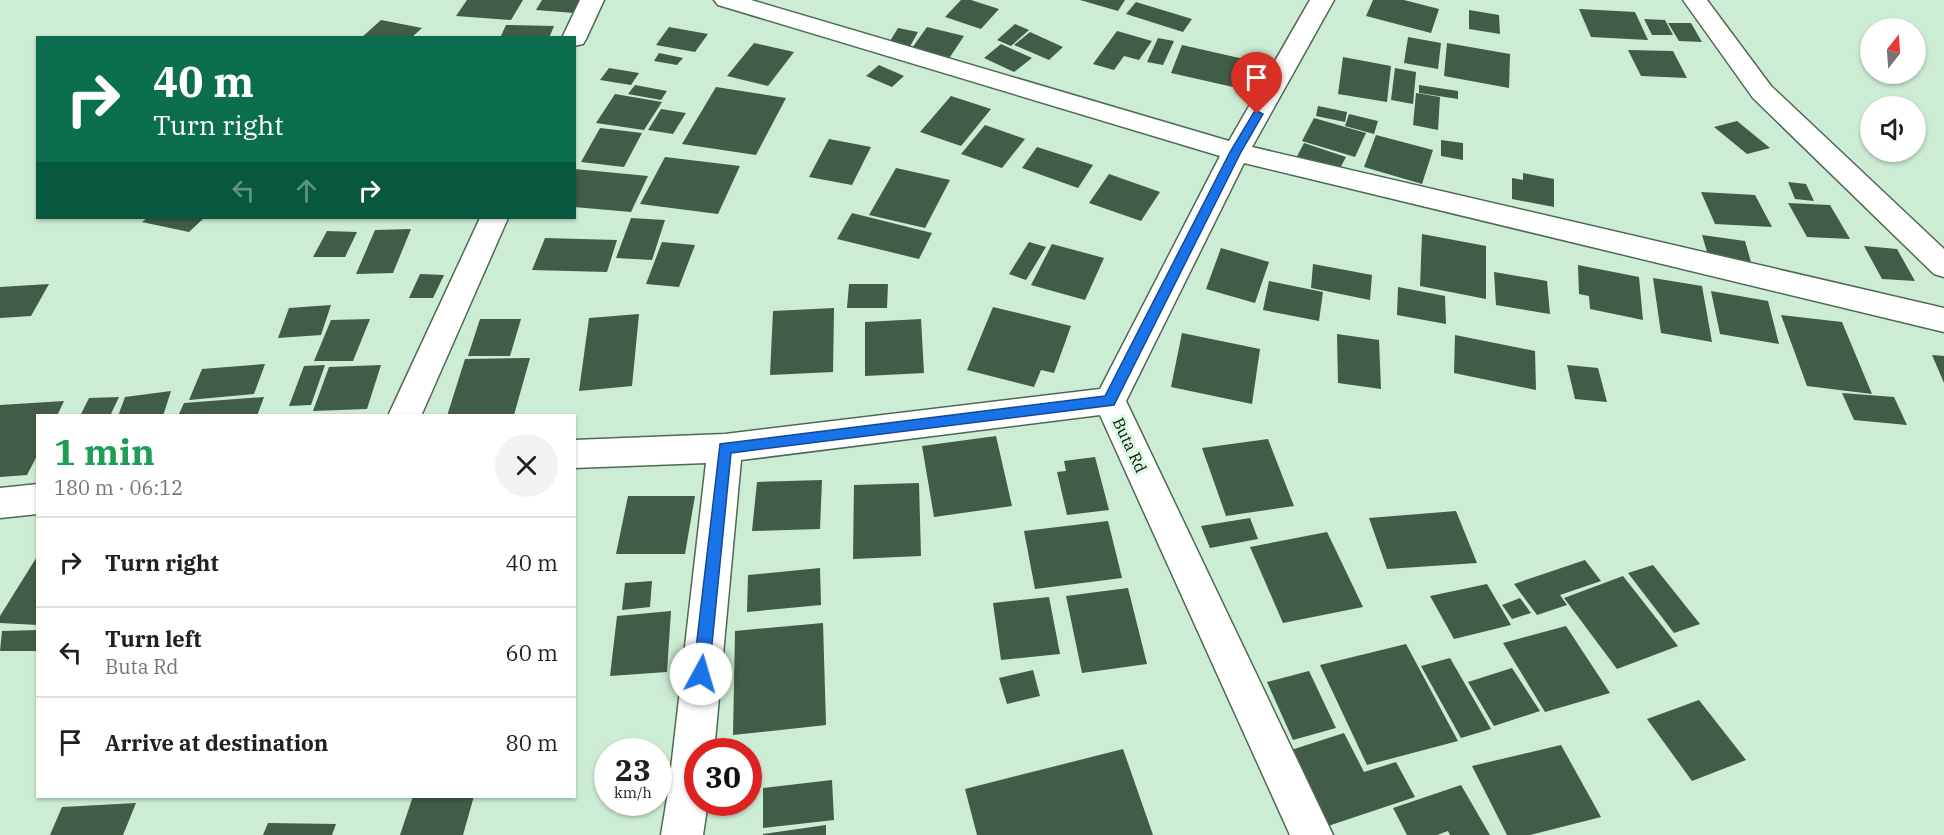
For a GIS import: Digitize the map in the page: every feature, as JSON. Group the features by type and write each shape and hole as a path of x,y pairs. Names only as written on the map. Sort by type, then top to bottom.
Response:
{"street":[{"path":"575,36 592,0"},
{"path":"726,0 1236,152 1944,320"},
{"name":"Buta Rd","path":"1312,835 1110,401 1236,152 1322,0"},
{"path":"1695,0 1762,92 1944,266"},
{"path":"405,414 494,219"},
{"path":"576,454 724,448 1110,401"},
{"path":"682,835 690,786 724,448"},
{"path":"0,503 36,499"}],"building":[{"path":"467,0 523,0 511,20 456,16"},
{"path":"542,0 581,0 574,13 536,10"},
{"path":"961,0 971,0 999,9 981,29 945,17"},
{"path":"1080,0 1125,0 1118,11"},
{"path":"1373,0 1404,0 1439,9 1431,33 1366,16"},
{"path":"1136,2 1192,19 1183,32 1126,14"},
{"path":"1579,9 1635,12 1648,40 1591,37"},
{"path":"1469,10 1499,15 1500,34 1469,29"},
{"path":"1644,19 1665,20 1673,35 1652,35"},
{"path":"381,20 422,28 413,36 363,36"},
{"path":"1668,23 1691,23 1702,42 1679,41"},
{"path":"1015,24 1029,30 1011,46 997,40"},
{"path":"506,25 554,26 550,36 501,36"},
{"path":"669,27 708,34 695,52 656,45"},
{"path":"927,27 964,36 948,60 910,51"},
{"path":"898,28 918,32 908,50 887,46"},
{"path":"1117,31 1152,41 1139,60 1124,56 1114,70 1093,64"},
{"path":"1030,32 1063,47 1049,60 1014,45"},
{"path":"1408,37 1441,43 1438,69 1404,63"},
{"path":"1158,38 1174,41 1163,65 1147,62"},
{"path":"754,43 794,52 768,86 727,76"},
{"path":"1447,43 1510,54 1509,88 1444,76"},
{"path":"1001,44 1032,58 1014,72 984,58"},
{"path":"1182,45 1244,59 1233,87 1171,73"},
{"path":"1628,50 1673,51 1687,78 1641,76"},
{"path":"659,53 683,58 677,65 654,61"},
{"path":"1343,57 1391,66 1387,102 1338,94"},
{"path":"879,65 904,76 892,87 866,76"},
{"path":"609,68 639,73 631,85 600,80"},
{"path":"1395,68 1416,72 1413,104 1391,100"},
{"path":"635,85 667,91 661,100 628,94"},
{"path":"1419,85 1458,91 1458,99 1419,93"},
{"path":"716,87 786,98 756,155 682,144"},
{"path":"1416,93 1440,97 1438,130 1413,125"},
{"path":"615,94 662,102 644,130 596,123"},
{"path":"951,96 991,109 961,146 920,132"},
{"path":"1318,106 1347,112 1345,122 1316,116"},
{"path":"661,109 686,113 673,134 648,130"},
{"path":"1349,114 1378,121 1374,134 1345,126"},
{"path":"1314,118 1366,133 1355,157 1302,141"},
{"path":"1737,121 1770,148 1747,154 1714,127"},
{"path":"985,125 1025,139 1002,168 961,154"},
{"path":"600,128 642,133 624,167 581,162"},
{"path":"1376,135 1433,150 1422,184 1364,167"},
{"path":"829,139 871,147 852,185 809,177"},
{"path":"1441,140 1463,143 1463,160 1441,156"},
{"path":"1304,143 1346,157 1337,174 1295,160"},
{"path":"1037,147 1093,165 1078,188 1022,168"},
{"path":"665,157 740,166 718,214 640,204"},
{"path":"896,168 950,180 925,228 869,215"},
{"path":"576,169 648,176 631,212 576,207"},
{"path":"1523,173 1554,179 1554,207 1512,199 1512,178 1523,180"},
{"path":"1109,174 1160,192 1141,221 1089,203"},
{"path":"1788,182 1806,184 1814,201 1795,199"},
{"path":"1701,192 1755,195 1772,227 1715,224"},
{"path":"1788,203 1830,205 1850,239 1807,237"},
{"path":"852,213 932,233 919,259 837,239"},
{"path":"631,218 665,220 652,260 616,258"},
{"path":"146,219 203,219 189,232 142,222"},
{"path":"411,229 393,273 356,274 375,230"},
{"path":"327,231 357,232 345,257 313,257"},
{"path":"1422,234 1486,246 1486,299 1420,286"},
{"path":"1702,235 1745,241 1751,262 1708,255"},
{"path":"545,238 617,240 607,272 532,270"},
{"path":"662,242 695,245 679,287 646,284"},
{"path":"1029,242 1046,247 1026,280 1009,274"},
{"path":"1052,244 1104,258 1085,300 1031,285"},
{"path":"1864,246 1897,249 1915,281 1882,279"},
{"path":"1221,248 1269,262 1255,303 1206,289"},
{"path":"1313,264 1372,275 1370,300 1311,288"},
{"path":"1578,265 1639,277 1643,320 1590,309 1589,296 1579,294"},
{"path":"1494,272 1547,281 1550,314 1496,305"},
{"path":"420,274 444,275 433,298 409,298"},
{"path":"1653,278 1702,286 1712,342 1661,333"},
{"path":"1269,281 1323,292 1319,321 1263,310"},
{"path":"49,284 31,316 0,318 0,287"},
{"path":"849,284 888,284 887,308 847,308"},
{"path":"1398,287 1445,296 1446,324 1397,315"},
{"path":"1711,291 1768,301 1779,344 1720,334"},
{"path":"331,305 321,335 278,338 289,308"},
{"path":"993,307 1071,326 1054,373 1041,370 1034,387 967,370"},
{"path":"834,308 833,372 770,375 773,311"},
{"path":"639,314 632,386 579,391 589,318"},
{"path":"1781,315 1842,322 1872,394 1807,386"},
{"path":"370,319 353,361 314,361 331,320"},
{"path":"480,319 521,319 510,356 468,356"},
{"path":"921,319 924,373 865,376 865,322"},
{"path":"1182,333 1260,349 1252,404 1171,387"},
{"path":"1337,334 1379,340 1381,389 1338,383"},
{"path":"1455,335 1535,351 1536,390 1454,373"},
{"path":"1932,355 1944,356 1944,383"},
{"path":"530,358 514,414 448,414 465,359"},
{"path":"265,364 254,394 189,400 202,369"},
{"path":"325,365 311,405 289,406 304,366"},
{"path":"381,365 367,409 313,411 329,367"},
{"path":"1567,365 1598,368 1607,402 1575,399"},
{"path":"171,391 164,414 119,414 125,397"},
{"path":"1842,393 1894,397 1907,425 1854,420"},
{"path":"119,397 111,414 81,414 89,398"},
{"path":"264,397 258,414 179,414 184,403"},
{"path":"64,401 58,414 36,414 36,458 27,475 0,477 0,405"},
{"path":"996,436 1012,506 934,517 922,446"},
{"path":"1268,439 1294,506 1226,516 1202,448"},
{"path":"1095,457 1109,510 1067,515 1057,472 1066,471 1064,461"},
{"path":"822,480 820,529 752,531 757,482"},
{"path":"919,483 921,556 853,559 854,485"},
{"path":"628,496 695,496 685,554 616,554"},
{"path":"1456,511 1477,563 1387,569 1369,518"},
{"path":"1250,518 1258,539 1210,548 1201,526"},
{"path":"1108,521 1122,578 1035,589 1024,531"},
{"path":"1327,532 1363,607 1283,623 1250,547"},
{"path":"36,558 36,625 0,623 0,616"},
{"path":"1585,560 1601,581 1560,595 1567,605 1537,615 1514,584"},
{"path":"1653,565 1700,624 1674,633 1628,573"},
{"path":"820,568 821,605 747,612 748,575"},
{"path":"1623,576 1678,646 1617,669 1564,598"},
{"path":"652,581 650,607 622,610 625,583"},
{"path":"1487,584 1511,625 1454,639 1430,596"},
{"path":"1128,588 1147,664 1082,673 1066,596"},
{"path":"1049,597 1060,654 1001,660 993,603"},
{"path":"1520,598 1531,613 1512,619 1502,605"},
{"path":"671,611 667,672 610,676 617,616"},
{"path":"823,623 826,725 733,735 735,631"},
{"path":"1566,626 1610,693 1545,712 1503,643"},
{"path":"36,630 36,651 0,651 2,631"},
{"path":"1406,644 1458,741 1367,765 1320,665"},
{"path":"1450,658 1491,729 1461,738 1421,666"},
{"path":"1512,668 1540,711 1494,726 1468,682"},
{"path":"1033,670 1040,696 1007,704 999,678"},
{"path":"1309,671 1336,728 1293,740 1267,682"},
{"path":"1699,700 1746,760 1692,781 1647,719"},
{"path":"1344,733 1364,772 1396,762 1415,797 1328,826 1291,750"},
{"path":"1561,745 1601,817 1530,835 1507,835 1472,766"},
{"path":"1123,749 1153,835 977,835 965,789"},
{"path":"832,780 834,820 763,828 763,788"},
{"path":"1461,785 1490,835 1450,835 1448,831 1437,835 1407,835 1393,808"},
{"path":"412,798 473,798 463,835 400,835"},
{"path":"136,803 123,835 50,835 62,807"},
{"path":"268,823 336,824 332,835 263,835"},
{"path":"826,825 826,835 763,835 763,834"}],"route":[{"path":"701,674 724,448 1110,401 1257,114"}]}
